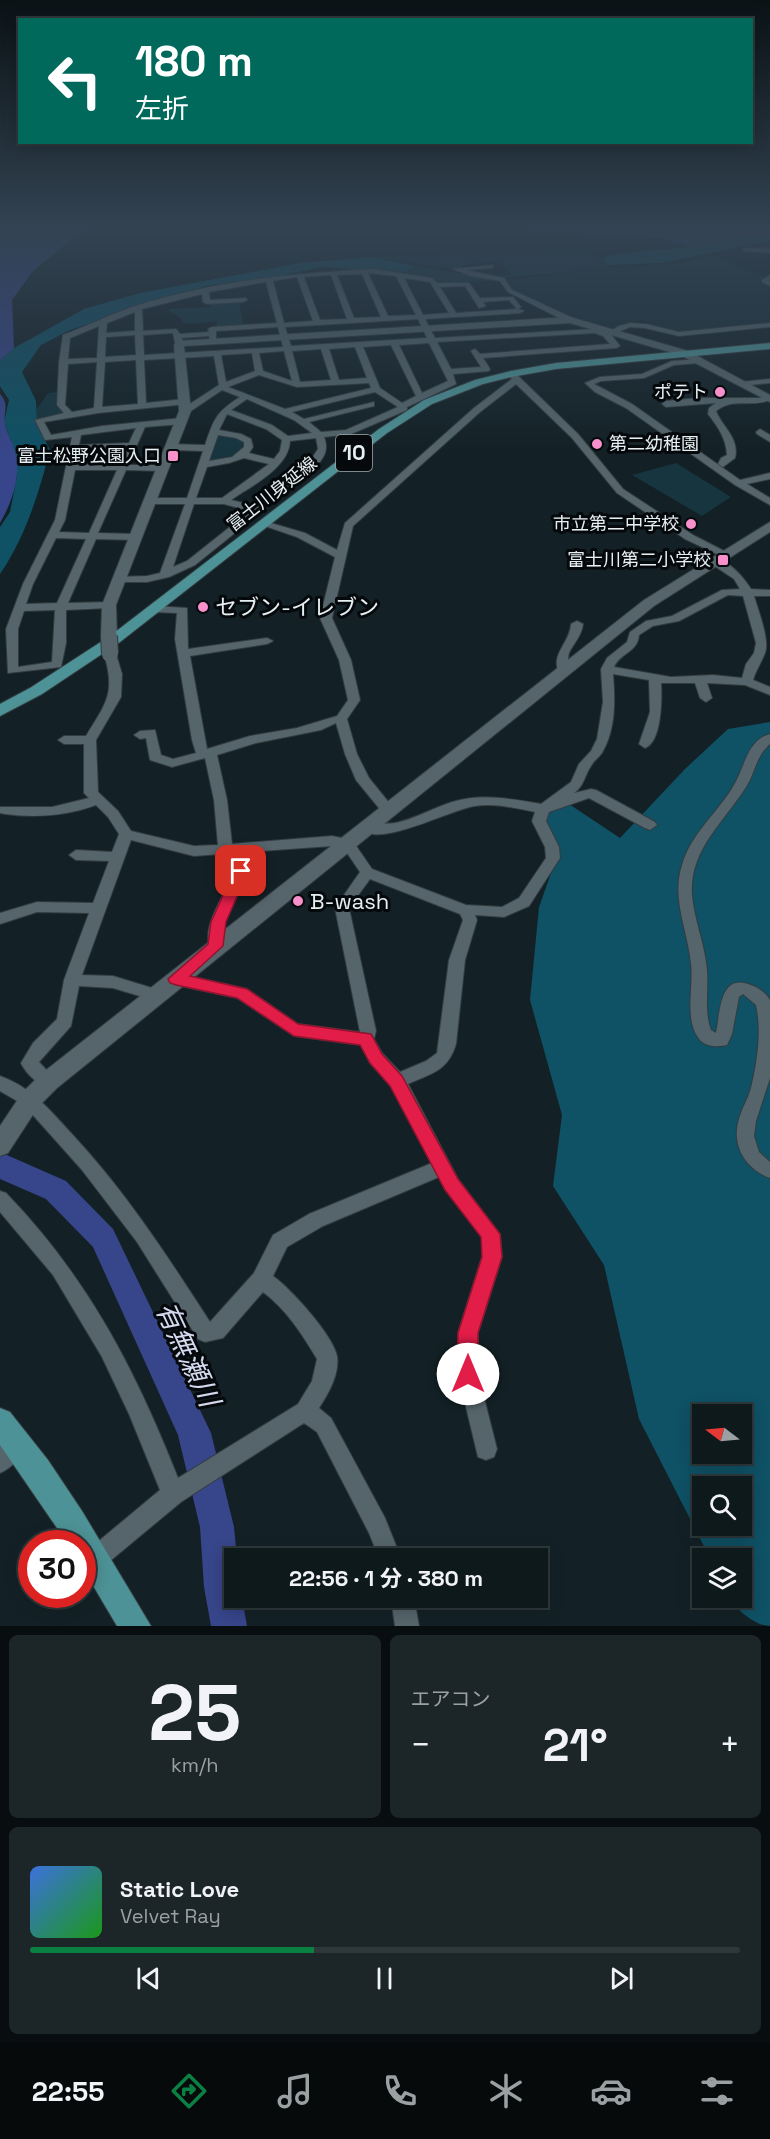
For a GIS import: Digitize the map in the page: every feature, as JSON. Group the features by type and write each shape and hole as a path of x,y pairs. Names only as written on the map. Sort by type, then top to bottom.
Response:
{"main road":[{"name":"富士川身延線","path":"0,711 79,664 154,609 383,431 416,409 452,392 556,366 770,346"},
{"path":"6,1442 74,1530"},
{"path":"96,1558 135,1626"}],"street":[{"path":"69,414 61,405 66,337 138,308 162,302"},
{"path":"243,302 245,309"},
{"path":"275,302 297,385"},
{"path":"310,302 317,322"},
{"path":"344,302 351,320"},
{"path":"378,302 386,319"},
{"path":"358,345 374,384 402,406 453,381 413,302"},
{"path":"446,302 454,315"},
{"path":"479,302 487,313"},
{"path":"514,302 547,352"},
{"path":"533,302 570,320 684,353 769,399"},
{"path":"138,308 142,406"},
{"path":"213,338 212,329 520,311"},
{"path":"246,318 248,327"},
{"path":"179,339 286,337 570,320"},
{"path":"98,410 103,322"},
{"path":"613,332 637,323 664,333 679,334 770,324"},
{"path":"102,335 176,331 179,339 184,411 108,605 110,654 116,674 114,697 90,740 91,793 113,814 126,834 194,851 332,841 347,843 367,872 466,912 470,920 457,960 448,1044 444,1057 432,1066 396,1081"},
{"path":"63,362 595,331 606,334 616,346 479,356"},
{"path":"570,332 582,350"},
{"path":"501,336 512,354"},
{"path":"449,372 484,371 486,369 468,338"},
{"path":"394,342 420,397"},
{"path":"324,346 336,382"},
{"path":"255,351 259,372"},
{"path":"217,353 223,387"},
{"path":"700,361 672,363 644,376 590,381 589,383 595,390 770,502"},
{"path":"184,411 142,406 98,410 39,420 48,438 141,426 184,411 223,387 259,372 297,385 336,382 374,384"},
{"path":"140,735 151,733 155,757 172,763 254,739 297,732 341,719 354,700 345,660 326,618 339,555 348,525 513,377 575,436 620,491 719,557 738,577 747,591 762,643 747,682"},
{"path":"741,384 770,381"},
{"path":"282,412 355,393 374,384"},
{"path":"119,579 147,579 165,575 190,563 309,469 319,458 323,445 321,436 305,421 223,387"},
{"path":"355,393 391,414"},
{"path":"165,575 218,421 225,410 245,397"},
{"path":"666,404 769,399"},
{"path":"723,464 733,452 722,422 712,414 712,410 724,401"},
{"path":"305,421 371,404"},
{"path":"225,410 269,427 286,439 348,432 404,408"},
{"path":"77,434 60,520 18,608 12,629 12,671 57,665 61,606 141,426"},
{"path":"215,432 238,436 248,441 249,447 244,455"},
{"path":"760,432 770,439"},
{"path":"224,501 284,453 286,439"},
{"path":"75,448 134,445"},
{"path":"171,447 209,448"},
{"path":"204,464 220,463 244,455 274,462"},
{"path":"72,467 163,468"},
{"path":"738,483 770,476"},
{"path":"753,478 770,488"},
{"path":"150,501 224,501 258,510"},
{"path":"264,524 301,535 339,555"},
{"path":"0,1146 30,1100 49,1082 388,810 557,664 770,526"},
{"path":"52,535 135,537"},
{"path":"466,912 471,909 504,912 524,902 553,858 552,847 539,821 543,809 577,784 585,764 596,753 603,739 609,702 607,669 611,660 633,643 634,634 650,623 675,620 726,592 770,593"},
{"path":"18,608 108,605"},
{"path":"154,609 183,610 181,622 184,653 198,740 207,754 222,809 225,848"},
{"path":"557,664 563,651 578,633 578,624"},
{"path":"184,653 267,640"},
{"path":"607,669 671,681 747,682 770,691"},
{"path":"645,744 656,712 655,677"},
{"path":"700,680 706,698"},
{"path":"341,719 351,754 363,780 388,810"},
{"path":"770,738 756,747 743,782 700,837 688,867 684,890 700,975 700,1021 706,1036 713,1041 721,1040 726,1033 725,1012 733,992 738,987 748,988 764,1004 767,1023 760,1088 746,1122 745,1140 752,1157 765,1169 770,1170"},
{"path":"64,740 90,740"},
{"path":"366,828 376,830 397,828 467,802 487,800 543,809 591,793 650,825"},
{"path":"5,810 62,810 98,800"},
{"path":"49,1082 29,1063 39,1048 65,1022 72,980 126,834"},
{"path":"216,946 218,922 241,871 241,847"},
{"path":"76,855 117,857"},
{"path":"367,872 342,908 368,1031 366,1039 376,1058 396,1081 413,1108 452,1185 491,1234 492,1257 468,1333 468,1374 486,1449"},
{"path":"0,907 20,909 50,906 99,909"},
{"path":"0,919 20,909"},
{"path":"176,979 241,993 294,1030 366,1039"},
{"path":"72,980 112,982 156,994"},
{"path":"0,1083 30,1100 88,1164 144,1236 205,1332 216,1331 261,1280 280,1241 316,1220 442,1167"},
{"path":"0,1199 59,1268 94,1323 152,1439 173,1494"},
{"path":"96,1558 173,1494 305,1411 322,1385 327,1357 311,1330 284,1295 261,1280"},
{"path":"305,1411 324,1425 377,1526 386,1548"},
{"path":"404,1608 407,1626"}],"shaded area":[{"path":"109,302 157,302 70,330 41,345 22,372 36,401 37,423 50,450 30,515 17,545 0,574 0,527 10,512 17,476 14,449 4,422 9,400 0,386 0,361 14,348 84,309"},
{"path":"239,302 244,326 216,327 217,321 183,323 181,318 169,311 169,309 211,307 207,303"},
{"path":"537,302 770,302 770,323 676,333 641,321 610,329 574,320"},
{"path":"57,392 56,405 65,414 37,419 36,410 48,393"},
{"path":"217,433 231,435 247,442 246,449 235,458 207,462"},
{"path":"676,463 731,497 702,516 632,475"},
{"path":"770,722 770,1626 753,1620 738,1608 752,1608 752,1548 705,1548 699,1536 752,1536 752,1476 692,1476 692,1523 639,1419 604,1265 553,1186 562,1115 530,1000 539,907 556,859 546,830 544,814 569,804 620,838 685,769 728,729"}],"water":[{"path":"0,302 12,302 14,348 0,361"},
{"path":"0,394 5,402 5,425 16,456 17,473 14,491 0,523"}],"waterway":[{"name":"有無瀬川","path":"0,1164 8,1170 56,1190 103,1238 194,1433 217,1527 222,1587 229,1626"}],"place":[{"name":"ポテト","path":"720,392"},
{"name":"第二幼稚園","path":"597,444"},
{"name":"富士松野公園入口","path":"173,456"},
{"name":"市立第二中学校","path":"691,524"},
{"name":"富士川第二小学校","path":"723,560"},
{"name":"セブン-イレブン","path":"203,607"},
{"name":"B-wash","path":"298,901"}],"route":[{"path":"241,871 218,922 216,946 176,979 241,993 294,1030 366,1039 376,1058 396,1081 413,1108 452,1185 491,1234 492,1257 468,1333 468,1374"}]}
